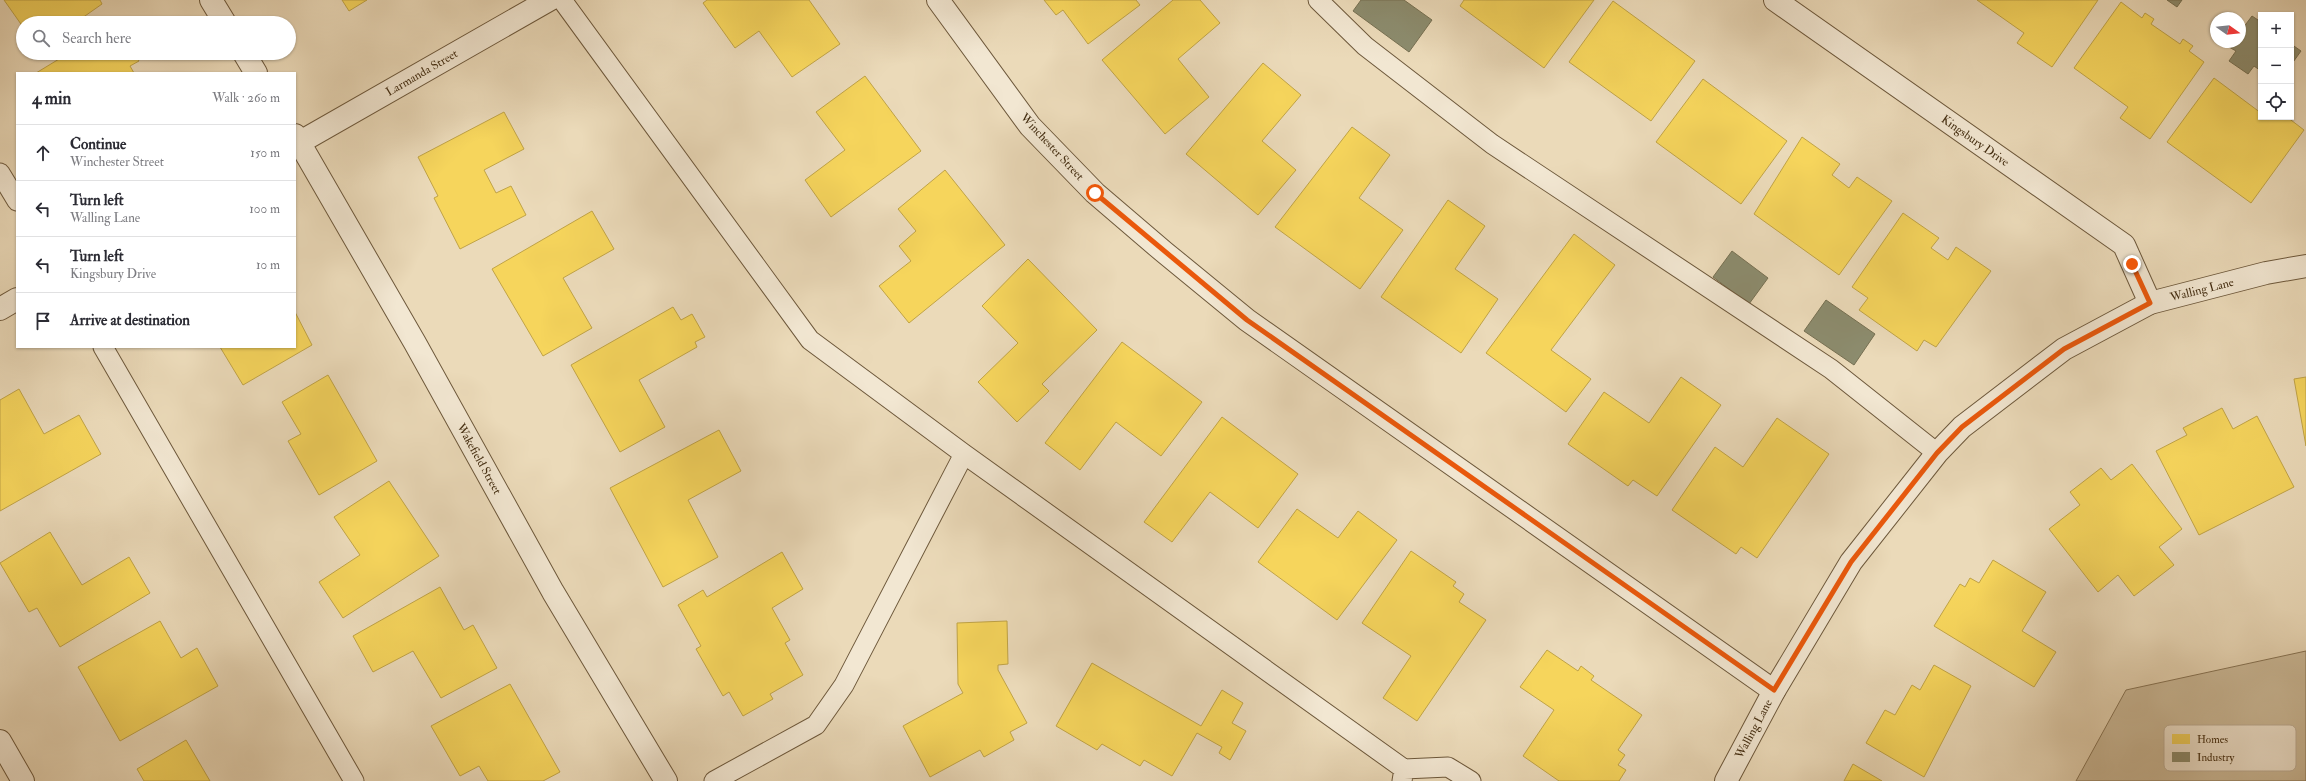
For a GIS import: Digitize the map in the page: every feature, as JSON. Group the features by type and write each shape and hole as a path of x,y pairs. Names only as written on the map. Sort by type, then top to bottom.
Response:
{"street":[{"path":"211,0 221,16"},
{"name":"Larmanda Street","path":"296,141 549,0"},
{"name":"Winchester Street","path":"938,0 1030,126 1095,193 1164,252 1247,320 1774,690"},
{"name":"Kingsbury Drive","path":"1775,0 2124,245 2150,303"},
{"path":"248,60 255,72"},
{"name":"Wakefield Street","path":"296,141 419,350 553,592 666,781"},
{"name":"Walling Lane","path":"1726,781 1774,690 1851,562 1937,453 1962,427 2064,349 2150,303 2266,273 2306,266"},
{"path":"0,309 16,300"},
{"path":"0,741 24,781"}],"lane":[{"path":"562,0 810,340 1403,775 1448,767 1471,781"},
{"path":"1318,0 1365,46 1492,144 1831,369 1937,453"},
{"path":"0,172 16,199"},
{"path":"104,348 354,781"},
{"path":"714,781 816,725 844,684 964,454"}],"shaded area":[{"path":"2306,651 2306,781 2076,781 2126,690"}],"building: Homes":[{"path":"4,0 100,0 102,4 85,16 16,17"},
{"path":"342,0 367,0 349,11"},
{"path":"707,0 809,0 840,44 792,77 759,31 735,48 703,3"},
{"path":"1044,0 1136,0 1140,5 1088,44 1063,10 1056,15"},
{"path":"1173,0 1200,0 1220,23 1178,59 1209,97 1165,134 1102,60"},
{"path":"1464,0 1594,0 1544,68 1460,6"},
{"path":"1977,0 2098,0 2052,67 2017,43 2024,33"},
{"path":"1613,1 1695,61 1651,121 1569,62"},
{"path":"2121,2 2142,18 2145,13 2154,19 2151,24 2180,44 2183,39 2193,46 2189,51 2204,62 2150,139 2120,118 2128,107 2074,68"},
{"path":"57,60 139,61 130,66 133,72 38,72"},
{"path":"1263,63 1301,95 1262,141 1296,170 1258,215 1186,154"},
{"path":"865,76 921,151 831,217 805,180 845,150 816,112"},
{"path":"2214,78 2258,111 2258,120 2291,120 2304,130 2251,203 2167,142"},
{"path":"1703,79 1787,141 1741,204 1656,142"},
{"path":"504,112 524,149 484,170 496,193 511,186 526,215 460,249 434,198 438,196 418,157"},
{"path":"1352,127 1390,155 1359,198 1403,230 1360,289 1275,227"},
{"path":"1802,137 1840,164 1832,175 1849,188 1857,177 1892,201 1839,275 1754,214"},
{"path":"945,170 1005,245 909,323 879,286 911,261 899,246 916,231 898,209"},
{"path":"1448,200 1485,226 1455,269 1498,299 1461,353 1381,297"},
{"path":"592,211 614,249 563,278 592,328 543,356 492,269"},
{"path":"1903,213 1939,238 1931,248 1948,260 1956,247 1991,271 1936,347 1924,340 1917,351 1859,310 1868,298 1852,287"},
{"path":"1574,234 1615,265 1551,350 1591,379 1566,412 1486,353"},
{"path":"1028,259 1097,330 1042,384 1049,391 1017,422 978,382 1018,343 982,306"},
{"path":"673,307 681,320 692,314 705,337 695,342 697,347 639,380 665,427 620,452 571,365"},
{"path":"296,314 312,345 243,385 221,348 296,348"},
{"path":"1122,342 1202,402 1161,456 1116,422 1080,470 1045,443"},
{"path":"328,375 377,461 319,495 288,441 301,434 282,402"},
{"path":"1681,377 1721,405 1657,496 1633,480 1628,486 1568,444 1604,392 1649,423"},
{"path":"2306,377 2306,446 2294,379"},
{"path":"19,389 44,434 79,415 101,454 0,511 0,400"},
{"path":"2222,408 2233,429 2257,416 2294,487 2199,535 2156,451 2187,435 2183,428"},
{"path":"1222,417 1298,474 1258,528 1210,492 1172,542 1144,522"},
{"path":"1777,418 1829,454 1757,558 1741,547 1736,554 1672,510 1715,447 1743,467"},
{"path":"719,430 741,471 688,500 718,557 663,587 610,488"},
{"path":"2132,464 2182,529 2159,547 2174,565 2134,596 2118,575 2098,592 2049,529 2080,505 2070,492 2101,468 2111,480"},
{"path":"389,481 439,556 343,618 319,582 360,555 334,517"},
{"path":"1297,509 1338,538 1358,511 1397,540 1337,620 1258,562"},
{"path":"50,532 82,585 129,557 150,593 60,647 37,608 29,612 0,563"},
{"path":"1411,551 1456,582 1453,586 1464,594 1459,602 1486,620 1417,721 1383,698 1411,656 1362,623"},
{"path":"782,552 803,589 772,608 790,640 785,643 803,675 770,694 773,699 743,716 729,692 723,696 696,649 701,646 678,605 703,590 707,597"},
{"path":"1993,560 2046,592 2022,631 2056,652 2034,687 1934,626 1960,584 1965,587 1970,578 1979,583"},
{"path":"440,587 464,630 473,625 497,668 441,698 413,651 373,672 353,636"},
{"path":"160,621 181,658 197,648 218,686 120,741 78,667"},
{"path":"1007,621 1008,664 998,665 998,670 1027,723 1010,732 1014,740 984,757 980,750 930,777 903,726 963,693 958,684 957,623"},
{"path":"1547,650 1578,671 1581,666 1594,676 1591,680 1642,715 1618,750 1625,755 1618,765 1626,770 1619,781 1559,781 1523,756 1554,710 1520,687"},
{"path":"1092,663 1201,726 1222,690 1243,703 1232,723 1246,731 1230,760 1219,753 1222,747 1197,733 1172,776 1144,760 1140,766 1102,744 1097,750 1056,726"},
{"path":"1934,665 1971,686 1924,777 1866,743 1885,710 1895,715 1912,685 1920,690"},
{"path":"510,684 560,772 543,781 488,781 479,766 460,776 431,726"},
{"path":"186,740 210,781 144,781 137,769"},
{"path":"1853,764 1882,781 1844,781"}],"building: Industry":[{"path":"1361,0 1404,0 1432,20 1409,52 1353,11"},
{"path":"2167,0 2182,0 2177,7"},
{"path":"2252,16 2258,20 2258,69 2254,66 2248,74 2229,61 2236,51 2231,48 2246,48 2246,24"},
{"path":"2294,46 2301,51 2294,61"},
{"path":"1732,251 1768,278 1749,304 1713,277"},
{"path":"1826,300 1875,334 1854,365 1804,331"}],"route":[{"path":"1095,193 1247,320 1740,668 1774,690 1851,562 1937,453 1962,427 2064,349 2150,303 2132,264"}]}
